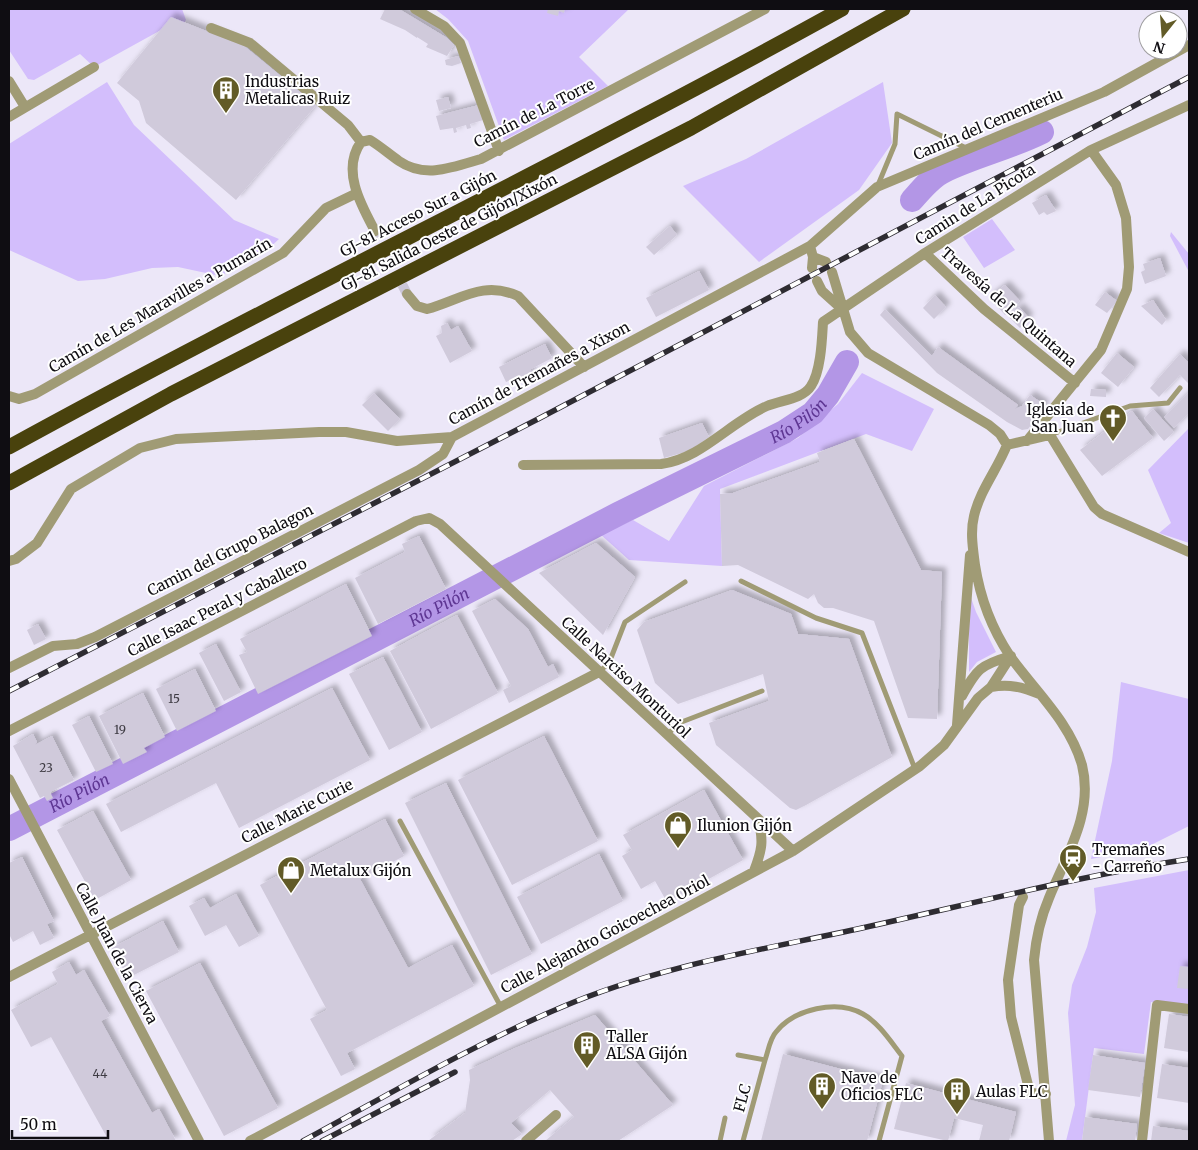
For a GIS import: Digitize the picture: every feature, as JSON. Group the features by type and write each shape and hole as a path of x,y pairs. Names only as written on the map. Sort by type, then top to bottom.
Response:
{"highway":[{"name":"GJ-81 Acceso Sur a Gijón","path":"9,447 157,366 694,91 842,9"},
{"name":"GJ-81 Salida Oeste de Gijón/Xixón","path":"9,484 171,394 691,128 903,9"}],"street":[{"path":"415,9 444,26 460,43 499,151"},
{"name":"Camín de La Torre","path":"361,142 370,140 400,162 419,170 444,170 499,151 765,9"},
{"path":"211,28 250,43 348,125 361,142 356,148 354,160 355,194 375,231"},
{"name":"Camín del Cementeriu","path":"810,246 877,188 966,148 1104,92 1189,45"},
{"path":"9,117 94,67"},
{"path":"9,81 25,107"},
{"name":"Camin de La Picota","path":"523,465 661,464 678,462 766,407 806,392 812,384 820,352 823,322 925,253 1091,150 1189,105"},
{"path":"1027,441 1101,350 1127,289 1126,218 1116,185 1091,150"},
{"name":"Camín de Les Maravilles a Pumarín","path":"9,396 19,399 34,394 283,253 326,208 355,194"},
{"path":"810,246 813,257 812,268"},
{"name":"Camín de Tremañes a Xixon","path":"9,561 16,559 37,543 71,489 140,448 176,439 319,432 346,432 397,441 452,437 810,246"},
{"name":"Travesía de La Quintana","path":"925,253 984,309 1074,383"},
{"path":"813,257 826,262"},
{"path":"832,272 850,332 868,353 989,425 1000,434 1007,445"},
{"path":"817,281 822,291 842,310"},
{"path":"407,294 417,306 427,309 488,290 504,289 518,296 584,367"},
{"path":"956,729 960,699 966,583 972,542 973,519 979,495 1007,445 1050,435 1094,507 1102,514 1189,552"},
{"name":"Camin del Grupo Balagon","path":"9,668 53,646 77,644 94,637 418,470 443,454 452,437"},
{"name":"Calle Isaac Peral y Caballero","path":"9,731 416,521 429,518 440,524"},
{"name":"Calle Narciso Monturiol","path":"440,524 793,851"},
{"path":"972,542 978,583 998,636 1011,656 1058,715 1071,738 1082,766 1084,786 1083,809 1078,830 1048,899 1037,932 1034,960 1049,1141"},
{"path":"960,699 977,670 993,661 1011,656"},
{"name":"Calle Alejandro Goicoechea Oriol","path":"250,1141 793,851 915,769 944,746 978,698 992,688 1011,656"},
{"name":"Calle Marie Curie","path":"9,977 599,672"},
{"path":"992,688 1007,685 1021,686 1040,694"},
{"name":"Calle Juan de la Cierva","path":"9,779 199,1141"},
{"path":"754,871 760,855 763,838 757,818"},
{"path":"1023,897 1019,904 1008,980 1011,1017 1030,1093 1046,1094"},
{"path":"1142,1141 1157,1005 1189,1009"},
{"path":"526,1141 556,1115"}],"lane":[{"path":"877,188 895,144 897,114 966,148"},
{"path":"1050,435 1130,406 1168,403 1180,388"},
{"path":"742,581 816,618 862,632 915,769"},
{"path":"599,672 609,662 625,622 685,582"},
{"path":"667,735 679,723 762,691"},
{"path":"400,821 501,1007"},
{"name":"FLC","path":"743,1141 774,1033 794,1016 817,1007 849,1009 864,1014 880,1028 902,1056 879,1141"},
{"path":"738,1055 765,1060"},
{"path":"720,1141 725,1118"}],"shaded area":[{"path":"9,9 182,9 186,20 184,23 161,30 94,67 80,54 34,80 28,79 9,50"},
{"path":"435,9 629,9 579,57 608,86 504,140 468,41 448,19"},
{"path":"107,82 134,125 234,220 279,239 264,253 220,276 178,267 152,268 105,279 78,281 9,250 9,144"},
{"path":"883,82 892,143 859,190 759,262 683,186 746,159"},
{"path":"992,219 1015,250 984,268 963,237"},
{"path":"1171,232 1189,254 1189,272 1170,236"},
{"path":"862,373 934,409 912,451 866,434 720,489 722,566 629,560 600,534 633,520 669,541 704,486 798,438 838,404"},
{"path":"1189,428 1189,543 1159,533 1171,523 1148,470"},
{"path":"969,592 976,612 996,652 977,662 969,672"},
{"path":"1121,682 1189,699 1189,826 1143,849 1091,859 1112,761"},
{"path":"1189,870 1189,1006 1151,1002 1144,1054 1094,1048 1082,1141 1066,1141 1075,1105 1068,1013 1072,985 1087,947 1096,912 1094,888"}],"building":[{"path":"385,9 399,9 447,38 454,45 447,56 426,47 428,44 417,37 380,19"},
{"path":"548,9 565,9 564,13 559,11 558,16 547,13"},
{"name":"Industrias Metalicas Ruiz","path":"171,17 244,46 316,105 236,200 146,123 139,101 117,83"},
{"path":"458,56 461,63 452,66 446,65 445,60"},
{"path":"448,97 451,108 439,111 436,100"},
{"path":"479,105 483,120 470,124 471,128 467,129 466,125 456,128 457,132 454,133 453,128 440,130 436,116"},
{"path":"1046,195 1056,211 1047,215 1044,212 1039,215 1032,203"},
{"path":"670,226 677,235 654,255 646,247"},
{"path":"1160,258 1166,276 1145,284 1141,272 1145,270 1143,264"},
{"path":"699,271 709,290 656,317 646,298"},
{"path":"1005,285 1020,301 1005,315 989,297"},
{"path":"1105,292 1117,301 1107,313 1095,305"},
{"path":"935,295 946,307 934,319 923,308"},
{"path":"1153,300 1166,320 1162,325 1141,306"},
{"path":"1019,307 1029,318 1020,328 1009,317"},
{"path":"885,309 932,356 938,347 1018,405 1015,409 1022,406 1030,395 1045,405 1028,429 1022,430 1007,422 937,373 880,315"},
{"path":"447,323 451,330 458,326 472,351 450,363 436,336 442,333 441,326"},
{"path":"545,344 552,358 531,369 531,374 515,382 513,379 506,382 499,367"},
{"path":"1117,353 1134,367 1118,387 1101,373"},
{"path":"1180,354 1189,363 1189,384 1180,375 1159,397 1150,388"},
{"path":"1091,389 1106,390 1106,397 1090,396"},
{"path":"1189,392 1189,413 1174,428 1164,417"},
{"path":"374,393 400,419 388,431 362,405"},
{"path":"1153,409 1174,432 1164,441 1144,418"},
{"path":"1132,411 1153,438 1102,476 1080,450"},
{"path":"702,423 709,437 689,451 664,458 659,438"},
{"path":"854,439 921,570 942,572 937,719 908,718 874,621 833,608 824,608 818,603 814,594 808,599 738,565 722,566 720,494 733,493 820,462 817,453"},
{"path":"419,536 446,589 378,624 355,578 405,552 402,544"},
{"path":"596,543 635,577 603,635 539,573"},
{"path":"346,584 372,636 258,694 239,655 247,652 240,639"},
{"path":"732,590 791,614 798,634 849,639 892,757 796,810 790,808 716,745 709,723 769,701 763,674 678,704 655,683 637,630 644,622"},
{"path":"495,599 528,629 548,667 553,664 559,677 509,703 503,690 511,686 472,611"},
{"path":"457,615 498,693 431,729 390,651"},
{"path":"38,624 46,639 34,645 27,630"},
{"path":"216,644 241,692 224,701 199,653"},
{"path":"383,657 422,732 389,750 349,674"},
{"path":"195,669 216,711 177,731 156,689"},
{"path":"332,688 370,760 239,828 216,783 121,832 106,804"},
{"path":"143,693 165,737 144,748 147,752 123,764 99,716"},
{"path":"89,716 113,764 96,772 72,725"},
{"path":"33,734 37,742 35,745 52,736 74,780 50,792 53,798 47,801 44,796 40,798 13,746"},
{"path":"544,736 598,841 512,885 458,780"},
{"path":"446,783 532,954 491,975 405,803"},
{"path":"704,790 743,860 667,902 655,881 641,889 622,856 632,850 623,835"},
{"path":"93,811 131,880 95,900 57,830"},
{"path":"385,819 404,856 360,879 408,968 452,945 474,986 347,1053 355,1069 341,1076 310,1019 327,1010 260,885"},
{"path":"599,854 623,901 541,944 517,897"},
{"path":"22,857 54,921 47,924 54,938 40,945 33,931 13,942 9,934 9,863"},
{"path":"236,894 259,936 239,947 226,925 205,936 189,906 204,898 210,908"},
{"path":"163,921 179,952 128,978 112,948"},
{"path":"69,962 76,975 84,970 110,1016 101,1021 152,1113 159,1109 176,1141 109,1141 51,1037 31,1047 11,1010 58,984 52,972"},
{"path":"200,963 278,1108 224,1136 146,991"},
{"path":"1180,966 1189,967 1189,989 1177,988"},
{"path":"1169,1014 1189,1017 1189,1052 1164,1048"},
{"name":"Taller ALSA Gijón","path":"595,1015 673,1105 618,1141 545,1141 574,1117 550,1090 511,1123 522,1134 512,1141 428,1141 465,1113 470,1080 469,1070 513,1049"},
{"name":"Nave de Oficios FLC","path":"783,1054 883,1080 867,1141 761,1141"},
{"path":"1093,1055 1145,1063 1140,1097 1088,1090"},
{"path":"1162,1064 1189,1068 1189,1103 1157,1098"},
{"name":"Aulas FLC","path":"906,1083 1016,1112 1009,1141 979,1141 983,1125 954,1118 948,1141 894,1129"},
{"path":"1085,1117 1137,1124 1135,1141 1082,1141"},
{"path":"1153,1126 1189,1131 1189,1141 1151,1141"}],"waterway":[{"name":"Río Pilón","path":"912,200 931,180 944,171 1042,132"},
{"name":"Río Pilón","path":"9,829 618,514 784,432 813,413 828,395 847,362"}],"tunnel":[{"path":"375,231 407,294"}],"railway":[{"path":"9,691 538,419 1189,77"},
{"path":"303,1141 496,1038 562,1007 635,980 710,960 1025,891 1189,859"},
{"path":"322,1141 455,1072"}],"place":[{"name":"Industrias Metalicas Ruiz","path":"226,114"},
{"name":"Iglesia de San Juan","path":"1113,442"},
{"name":"Ilunion Gijón","path":"678,849"},
{"name":"Tremañes - Carreño","path":"1073,882"},
{"name":"Metalux Gijón","path":"291,894"},
{"name":"Taller ALSA Gijón","path":"587,1069"},
{"name":"Nave de Oficios FLC","path":"822,1110"},
{"name":"Aulas FLC","path":"957,1115"}]}
